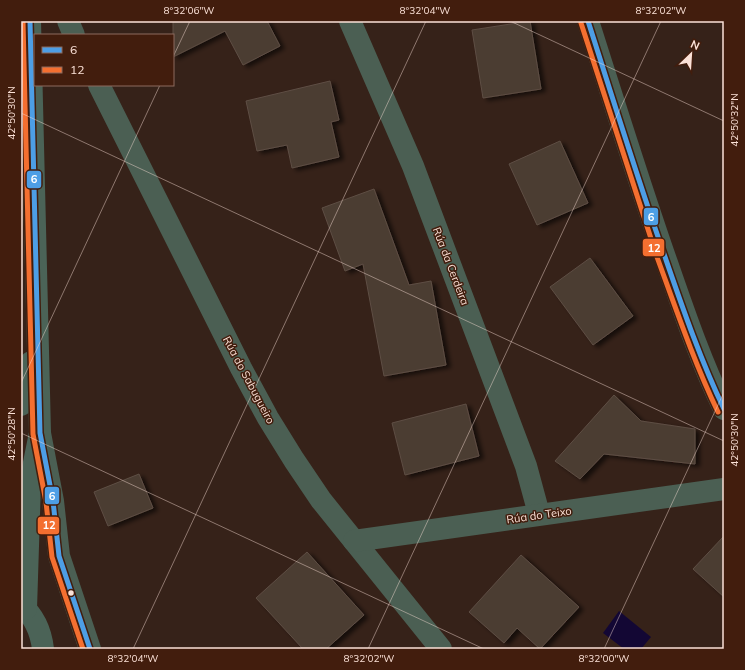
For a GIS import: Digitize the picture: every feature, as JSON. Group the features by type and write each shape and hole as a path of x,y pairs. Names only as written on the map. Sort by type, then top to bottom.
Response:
{"street":[{"path":"30,21 40,433 53,501 59,556 90,649"},
{"path":"68,21 74,34"},
{"name":"Rúa da Cerdeira","path":"350,21 416,173 526,466 539,514"},
{"path":"588,21 657,236 709,378 724,409"},
{"name":"Rúa do Sabugueiro","path":"100,86 241,368 268,418 294,460 317,493 441,649"},
{"path":"21,405 38,334"},
{"path":"40,433 26,483 24,607 35,623 44,645"},
{"path":"26,483 41,488 53,501"},
{"name":"Rúa do Teixo","path":"354,541 539,514 724,490"}],"shaded area":[{"path":"619,611 651,637 641,649 624,649 603,633"}],"building":[{"path":"173,21 267,21 280,46 243,65 225,31 174,56"},
{"path":"530,21 541,89 483,98 472,30"},
{"path":"330,81 339,120 331,122 339,157 292,168 287,145 257,151 246,101"},
{"path":"560,141 588,203 537,225 509,164"},
{"path":"374,189 409,285 431,281 446,365 384,376 363,264 345,271 322,208"},
{"path":"590,258 633,316 593,345 550,287"},
{"path":"614,395 641,421 695,429 695,464 604,454 580,479 555,461"},
{"path":"466,404 479,456 405,475 392,423"},
{"path":"139,474 153,508 108,526 94,492"},
{"path":"724,536 724,597 693,569"},
{"path":"307,552 364,615 326,649 303,649 256,598"},
{"path":"521,555 579,607 540,649 517,628 504,643 469,612"}],"transit line":[{"name":"12","path":"23,21 33,434 46,502 52,557 83,649"},
{"name":"6","path":"30,21 40,433 53,501 59,556 90,649"},
{"name":"6","path":"588,21 644,196 699,352 724,409"},
{"name":"12","path":"581,23 657,257 693,355 718,412"}]}
